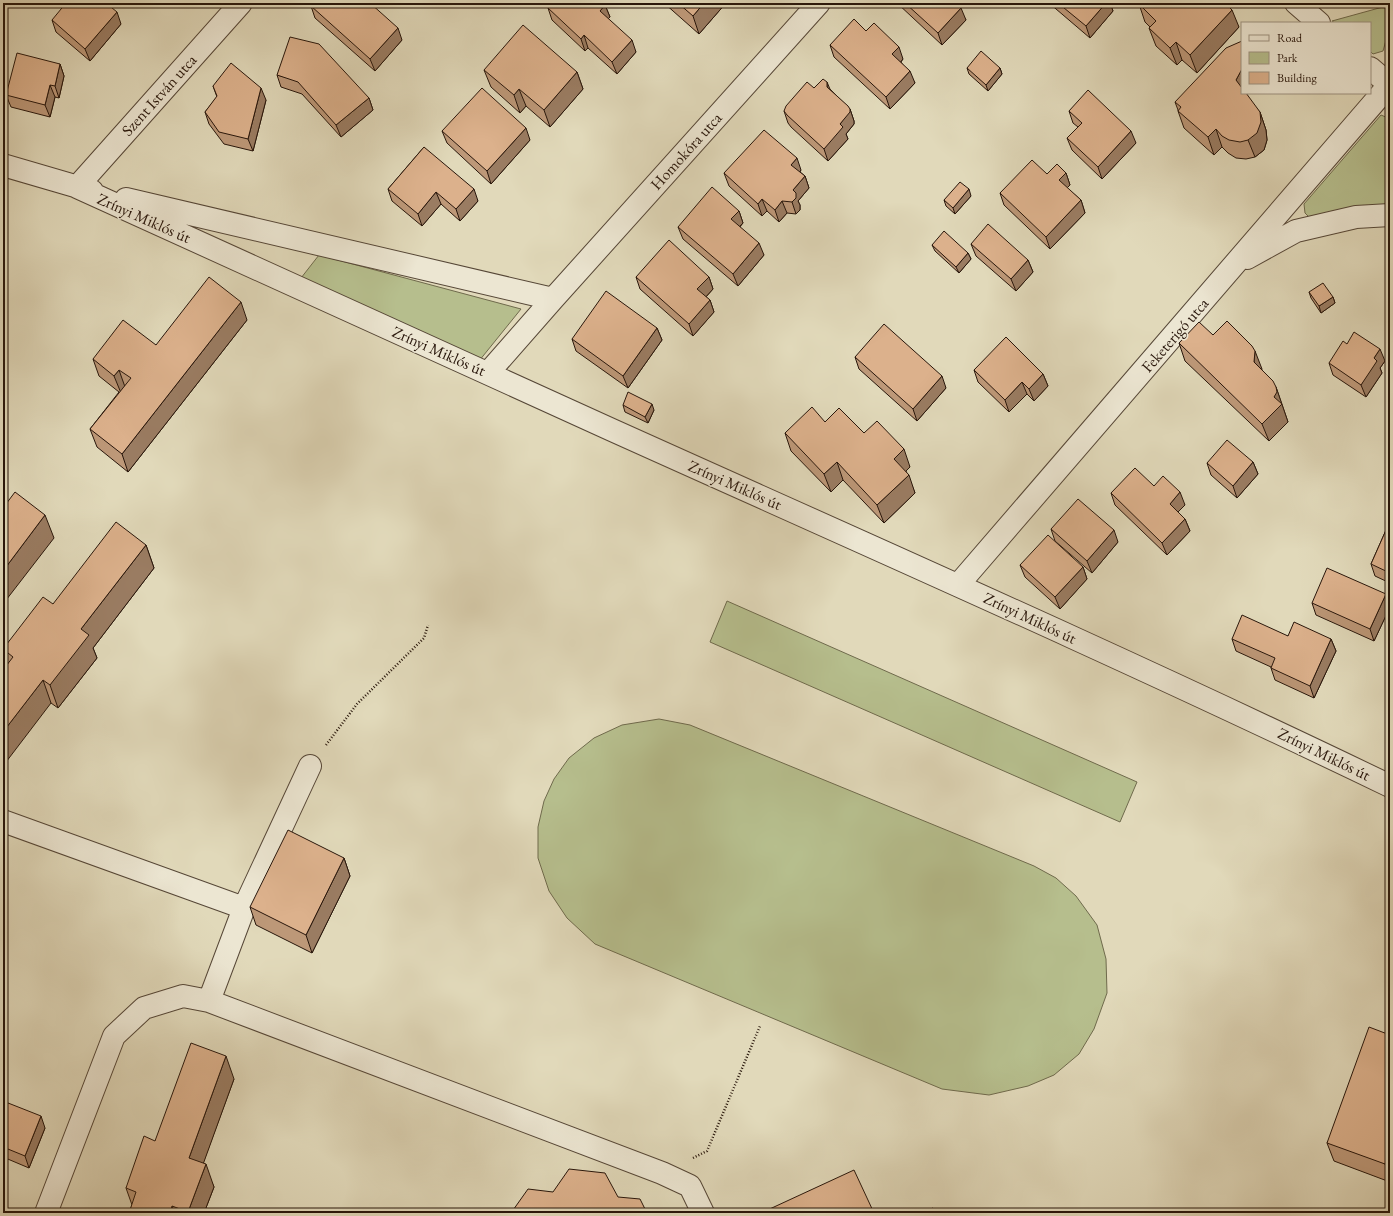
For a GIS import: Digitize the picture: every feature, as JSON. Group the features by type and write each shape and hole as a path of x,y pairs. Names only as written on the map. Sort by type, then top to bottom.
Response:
{"street":[{"name":"Szent István utca","path":"77,187 241,3"},
{"name":"Homokóra utca","path":"488,373 819,3"},
{"path":"1296,3 1318,22"},
{"path":"1371,69 1390,85"},
{"name":"Feketerigó utca","path":"958,585 1390,85"},
{"name":"Zrínyi Miklós út","path":"3,165 77,187 553,299"},
{"name":"Zrínyi Miklós út","path":"77,187 958,585 1238,713 1390,786"},
{"path":"1236,263 1296,231 1356,217 1390,215"},
{"path":"209,1001 244,908 310,766"},
{"path":"3,822 244,908"},
{"path":"46,1213 114,1036 144,1008 183,996 209,1001 662,1173 690,1186 703,1213"}],"path":[{"path":"310,766 357,704 424,638 428,625"},
{"path":"662,1173 707,1151 760,1026"}],"green space":[{"path":"1390,5 1390,26 1383,51 1373,54 1371,52 1371,22 1332,21"},
{"path":"1381,115 1388,118 1390,122 1390,206 1310,218 1305,213 1304,204"},
{"path":"319,255 521,309 479,361 301,278"},
{"path":"727,601 1137,782 1120,822 710,642"},
{"path":"659,719 690,725 1034,866 1056,878 1076,896 1097,925 1106,959 1107,993 1094,1029 1079,1054 1054,1075 1028,1086 989,1095 942,1089 595,944 567,918 549,891 538,858 538,827 544,801 554,779 569,758 594,738 622,725"}],"building":[{"path":"66,3 106,3 117,12 85,49 52,20"},
{"path":"313,3 370,3 398,28 370,59 311,6"},
{"path":"552,3 603,3 605,5 600,11 632,40 612,62 584,35 581,39 548,8"},
{"path":"678,3 704,3 693,16"},
{"path":"905,3 956,3 961,8 938,33"},
{"path":"1058,3 1106,3 1086,26"},
{"path":"1225,3 1232,10 1190,55 1176,42 1170,48 1149,28 1156,21 1139,4"},
{"path":"854,19 866,31 874,23 899,47 892,54 910,71 886,97 830,45"},
{"path":"523,25 577,72 544,110 519,89 514,95 484,70"},
{"path":"290,37 319,44 369,98 336,125 298,82 277,75"},
{"path":"1241,41 1241,71 1236,80 1241,87 1241,94 1247,94 1260,112 1261,122 1257,133 1248,140 1240,142 1229,140 1222,136 1216,129 1208,137 1178,111 1181,107 1175,102 1226,48"},
{"path":"981,51 1000,68 986,85 967,68"},
{"path":"17,53 60,64 55,86 50,85 45,105 6,95"},
{"path":"231,63 261,88 248,139 219,132 205,112 217,96 213,86"},
{"path":"823,79 827,82 827,87 850,109 850,112 840,124 843,127 824,149 784,111 786,106 807,82 814,88"},
{"path":"482,88 526,128 487,171 442,131"},
{"path":"1088,90 1131,131 1098,167 1067,138 1082,123 1069,111"},
{"path":"764,130 797,158 791,165 805,176 793,190 796,193 796,198 792,202 782,201 775,210 762,199 758,204 724,173"},
{"path":"424,147 474,189 456,209 436,192 418,214 388,189"},
{"path":"1032,160 1047,174 1057,164 1066,173 1059,180 1081,200 1046,237 1000,193"},
{"path":"960,182 969,189 953,208 944,200"},
{"path":"712,187 739,211 731,219 759,243 733,274 678,227"},
{"path":"988,224 1028,260 1011,279 971,244"},
{"path":"944,231 968,253 956,267 932,245"},
{"path":"669,240 709,277 697,289 710,300 689,324 636,277"},
{"path":"209,277 241,302 122,454 90,429 131,378 119,370 114,376 93,359 123,320 156,345"},
{"path":"1323,283 1333,297 1319,306 1309,292"},
{"path":"606,291 657,328 623,376 572,339"},
{"path":"1227,321 1252,346 1255,351 1254,362 1273,381 1277,392 1274,397 1282,404 1262,424 1179,343 1199,322 1213,335"},
{"path":"884,324 942,376 913,409 855,357"},
{"path":"1354,332 1380,349 1374,358 1377,361 1361,385 1329,363 1343,341 1347,344"},
{"path":"1006,337 1043,374 1029,389 1022,382 1005,400 974,370"},
{"path":"628,392 652,404 645,417 623,405"},
{"path":"812,407 825,422 839,408 864,433 877,421 904,449 894,459 909,475 877,505 837,462 824,474 785,433"},
{"path":"1227,440 1253,462 1233,486 1207,463"},
{"path":"1135,468 1154,486 1163,476 1180,492 1170,504 1185,519 1162,543 1111,493"},
{"path":"15,492 45,515 3,571 3,508"},
{"path":"1078,499 1114,530 1087,561 1051,529"},
{"path":"1390,521 1390,573 1371,564"},
{"path":"116,522 146,545 81,629 89,635 50,685 43,680 3,732 3,670 13,657 3,649 43,597 53,604"},
{"path":"1048,535 1083,567 1055,597 1020,565"},
{"path":"1327,568 1386,594 1370,629 1312,603"},
{"path":"1242,615 1288,636 1294,622 1331,639 1310,686 1271,668 1275,658 1232,639"},
{"path":"288,830 344,858 306,935 250,907"},
{"path":"1369,1027 1390,1035 1390,1150 1385,1164 1327,1143"},
{"path":"191,1043 226,1056 189,1158 206,1164 188,1212 172,1206 170,1213 129,1213 136,1192 126,1188 144,1136 155,1141"},
{"path":"3,1101 41,1116 25,1156 3,1147"},
{"path":"569,1169 605,1173 618,1197 640,1199 647,1213 511,1213 528,1189 553,1192"},
{"path":"854,1170 874,1213 761,1213"},
{"path":"932,1208 944,1213 930,1213"}]}
